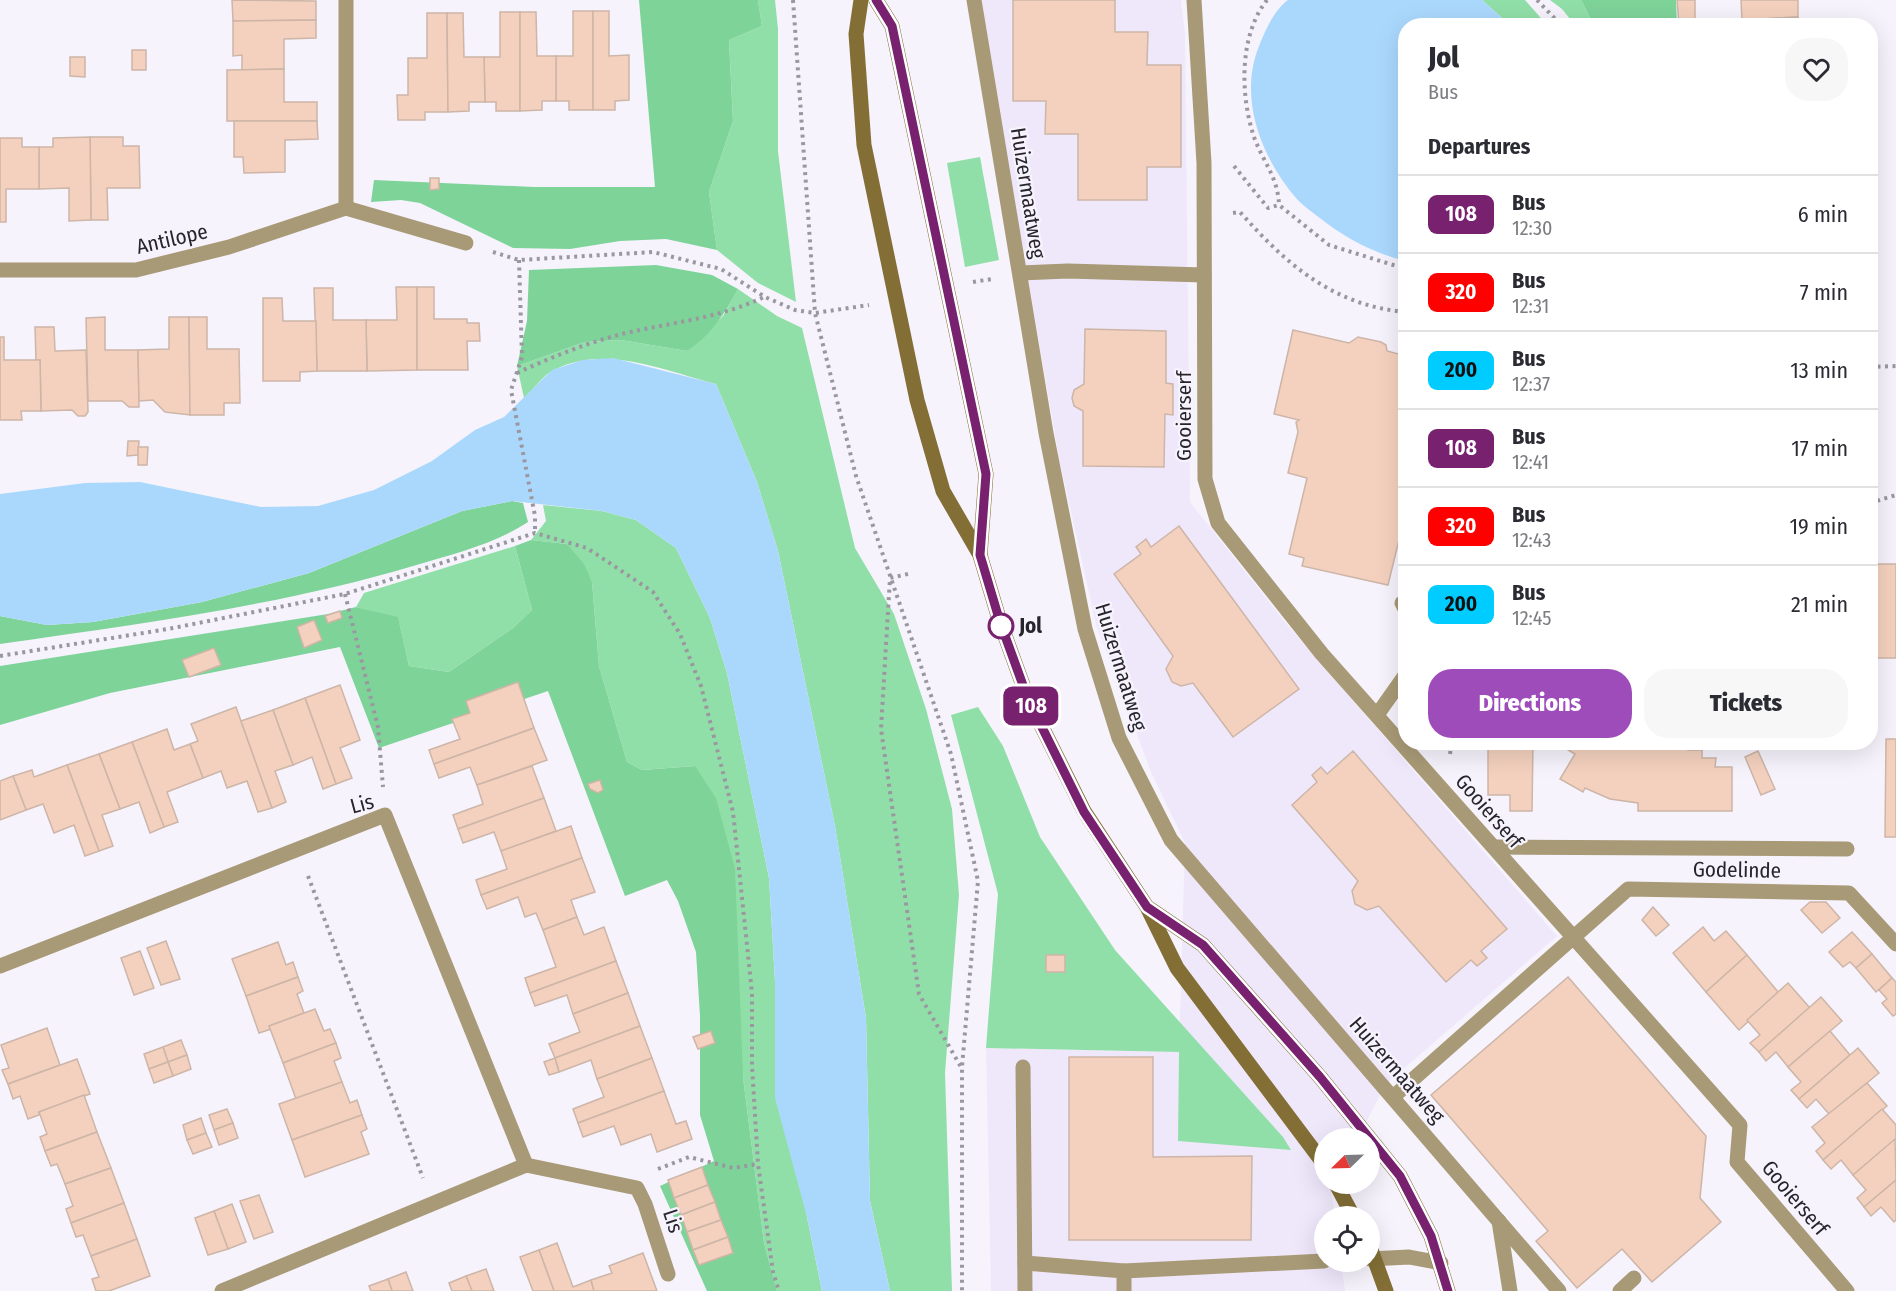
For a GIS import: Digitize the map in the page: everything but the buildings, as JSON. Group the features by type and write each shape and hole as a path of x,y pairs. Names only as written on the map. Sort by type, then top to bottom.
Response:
{"main road":[{"path":"861,0 856,34 864,145 917,400 943,491 980,555 1000,622 1028,699 1084,812 1147,907 1177,968 1314,1151"},
{"path":"876,0 892,26 986,474 980,555"},
{"path":"1147,907 1203,945 1320,1077 1400,1176 1431,1236 1448,1291"},
{"path":"1379,1272 1386,1291"}],"street":[{"path":"346,0 346,208 466,243"},
{"name":"Huizermaatweg","path":"974,0 1046,433 1086,630 1119,738 1170,840 1559,1291"},
{"name":"Gooierserf","path":"1194,0 1204,163 1205,480 1218,523 1322,654 1398,739"},
{"name":"Antilope","path":"0,270 136,270 229,248 346,208"},
{"path":"1020,273 1204,275"},
{"path":"1377,715 1398,685"},
{"name":"Gooierserf","path":"1408,750 1572,938 1740,1125 1737,1161 1847,1291"},
{"name":"Lis","path":"0,966 385,814 526,1165"},
{"name":"Godelinde","path":"1494,847 1847,849"},
{"name":"Godelinde","path":"1393,1097 1628,889 1850,893 1896,944"},
{"path":"1023,1067 1025,1291"},
{"path":"222,1291 526,1165 637,1188"},
{"name":"Lis","path":"637,1188 645,1204 668,1274"},
{"path":"1499,1221 1510,1291"},
{"path":"1380,1255 1409,1257 1441,1263"},
{"path":"1025,1263 1124,1271 1314,1262"},
{"path":"1124,1271 1124,1291"},
{"path":"1620,1291 1635,1278"}],"path":[{"path":"793,0 815,313 856,476 951,754 978,881 962,1067 962,1291"},
{"path":"1268,0 1258,12 1245,59 1246,101 1254,137 1278,188 1279,205 1329,245 1398,267"},
{"path":"1537,0 1554,18"},
{"path":"1204,163 1233,165 1268,208 1279,205"},
{"path":"1204,220 1240,212 1299,272 1344,297 1398,310"},
{"path":"466,243 519,260 653,252 722,269 765,297 795,310 815,313"},
{"path":"519,260 522,357 511,390 535,516 535,533"},
{"path":"517,373 557,355 625,333 694,321 740,309 765,297"},
{"path":"1878,367 1896,366"},
{"path":"1878,501 1896,495"},
{"path":"0,656 168,629 345,594 535,533 587,548 653,592 680,634 700,686 733,812 752,993 752,1065 758,1164 773,1272 779,1291"},
{"path":"890,578 908,574"},
{"path":"890,578 881,729 919,994 962,1067"},
{"path":"345,594 378,727 385,814"},
{"path":"298,849 432,1204"},
{"path":"637,1188 647,1173 689,1157 734,1168 758,1164"}],"shaded area":[{"path":"980,0 1181,0 1185,32 1190,502 1289,627 1557,936 1386,1084 1363,1128 1314,1128 1314,1194 1332,1194 1333,1206 1314,1206 1314,1272 1342,1272 1345,1291 991,1291 986,1048 1179,1052 1185,843 1151,772 1096,624 1059,458"}],"green space":[{"path":"639,0 758,0 762,26 729,40 733,121 709,192 717,250 666,239 620,241 570,249 513,248 420,203 401,200 371,202 374,180 534,187 655,187"},
{"path":"758,0 775,0 778,29 778,151 796,302 758,283 717,250 709,192 733,121 729,40 762,26"},
{"path":"1482,0 1525,0 1541,18 1502,18"},
{"path":"1550,0 1581,0 1590,18 1569,18"},
{"path":"1581,0 1676,0 1677,18 1590,18"},
{"path":"980,157 999,260 965,267 947,163"},
{"path":"656,265 712,275 738,289 716,324 687,351 621,340 585,342 517,366 527,321 529,270"},
{"path":"738,289 777,316 802,328 855,548 894,614 926,709 952,809 959,895 945,1073 952,1291 890,1291 870,1201 866,1018 835,826 778,551 757,482 716,384 635,362 594,359 574,363 550,372 524,398 517,366 585,342 621,340 687,351 723,316"},
{"path":"512,501 523,503 528,522 487,543 413,566 260,603 0,644 0,616 47,625 93,622 202,602 309,573 462,511"},
{"path":"543,505 602,511 636,520 676,548 710,618 727,673 769,878 775,981 807,1217 822,1291 777,1291 764,1243 743,1077 695,766 642,770 627,762 599,666 592,582 567,544 531,540 546,521"},
{"path":"531,540 567,544 584,564 592,582 599,666 627,762 642,770 695,766 716,798 735,869 743,1077 764,1243 777,1291 707,1291 660,1186 714,1161 700,1115 700,1016 696,952 678,901 667,880 625,896 548,691 379,748 340,647 110,693 0,725 0,666 328,614 356,607 398,617 409,666 449,672 513,628 532,610 515,546"},
{"path":"515,546 532,610 513,628 449,672 409,666 398,618 356,607 364,593"},
{"path":"978,707 1003,746 1040,837 1115,950 1283,1137 1291,1150 1178,1141 1179,1052 986,1048 998,894 951,715"}],"water":[{"path":"1288,0 1482,0 1502,18 1398,18 1398,259 1359,243 1327,224 1303,205 1284,182 1263,146 1252,106 1253,66 1267,27"},
{"path":"613,358 716,384 757,482 778,551 835,826 866,1018 870,1201 890,1291 822,1291 807,1217 775,1098 775,981 769,878 727,673 710,618 676,548 636,520 602,511 512,501 462,511 309,573 202,602 93,622 47,625 0,616 0,494 85,483 140,482 261,507 318,506 374,490 432,461 475,430 504,417 552,370 583,360"}],"bus line":[{"name":"108","path":"876,0 892,26 945,288 986,474 980,555 1000,622 1028,699 1084,812 1147,907 1203,945 1320,1077 1400,1176 1431,1236 1448,1291"}],"place":[{"name":"Jol","path":"1001,626"}]}
